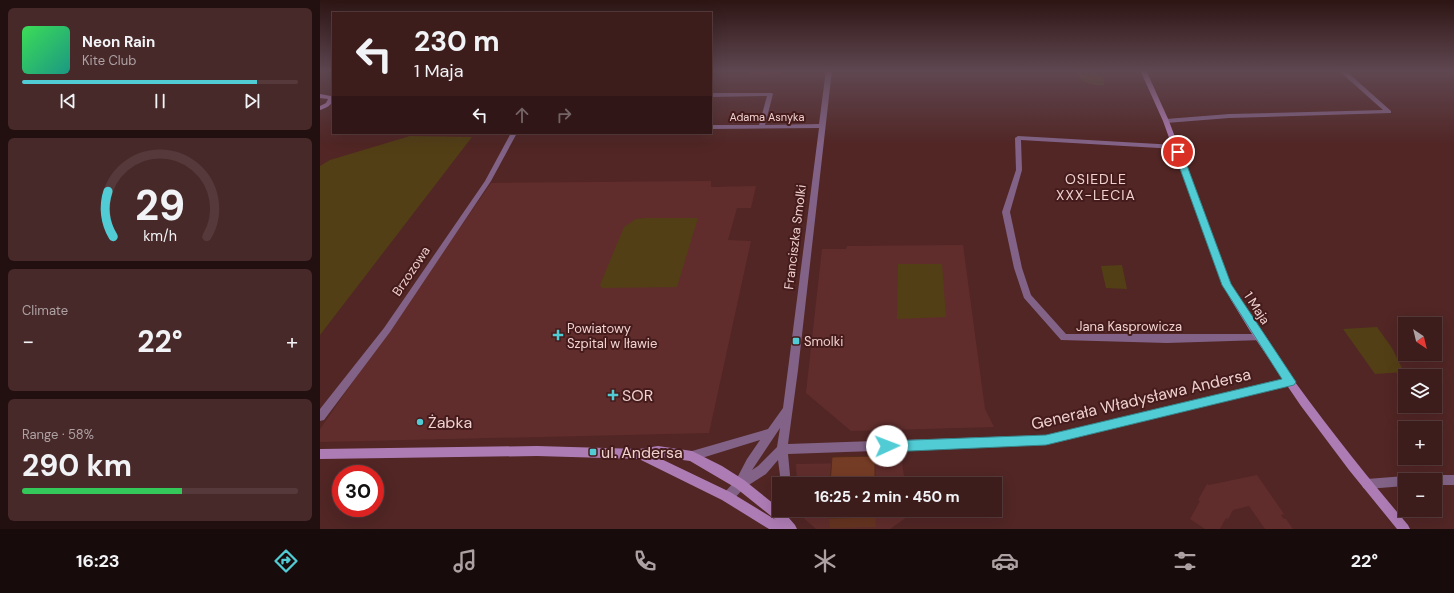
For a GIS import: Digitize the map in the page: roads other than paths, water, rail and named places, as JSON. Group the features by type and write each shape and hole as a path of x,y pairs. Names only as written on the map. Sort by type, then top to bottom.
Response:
{"street":[{"path":"761,127 770,95"},
{"name":"Franciszka Smolki","path":"785,477 782,449 826,95"},
{"name":"1 Maja","path":"1154,95 1166,121 1227,285 1290,382 1367,484 1404,529"},
{"path":"1166,121 1229,116 1389,112 1369,95"},
{"path":"320,108 328,104 332,99 321,96"},
{"name":"Adama Asnyka","path":"712,127 823,126"},
{"name":"Brzozowa","path":"320,417 391,323 488,181 513,134"},
{"name":"Jana Kasprowicza","path":"1176,147 1018,138 1019,170 1006,212 1018,268 1027,296 1064,338 1260,338"},
{"name":"Generała Władysława Andersa","path":"782,449 1046,440 1290,382"},
{"name":"Franciszka Smolki","path":"740,484 751,462 788,408"},
{"path":"692,456 772,432"},
{"name":"Franciszka Smolki","path":"728,497 740,484 762,470 782,449"},
{"path":"320,454 537,451 639,454 658,451 692,456 718,470 772,503"},
{"path":"639,454 728,497 770,524 782,529"},
{"path":"1442,480 1454,480"},
{"path":"1367,484 1398,482"},
{"path":"784,517 791,529"}],"place":[{"name":"Powiatowy Szpital w Iławie","path":"558,335"},
{"name":"Smolki","path":"796,341"},
{"name":"SOR","path":"613,395"},
{"name":"Żabka","path":"420,422"},
{"name":"ul. Andersa","path":"593,452"}],"district":[{"name":"OSIEDLE XXX-LECIA","path":"1096,188"}]}
